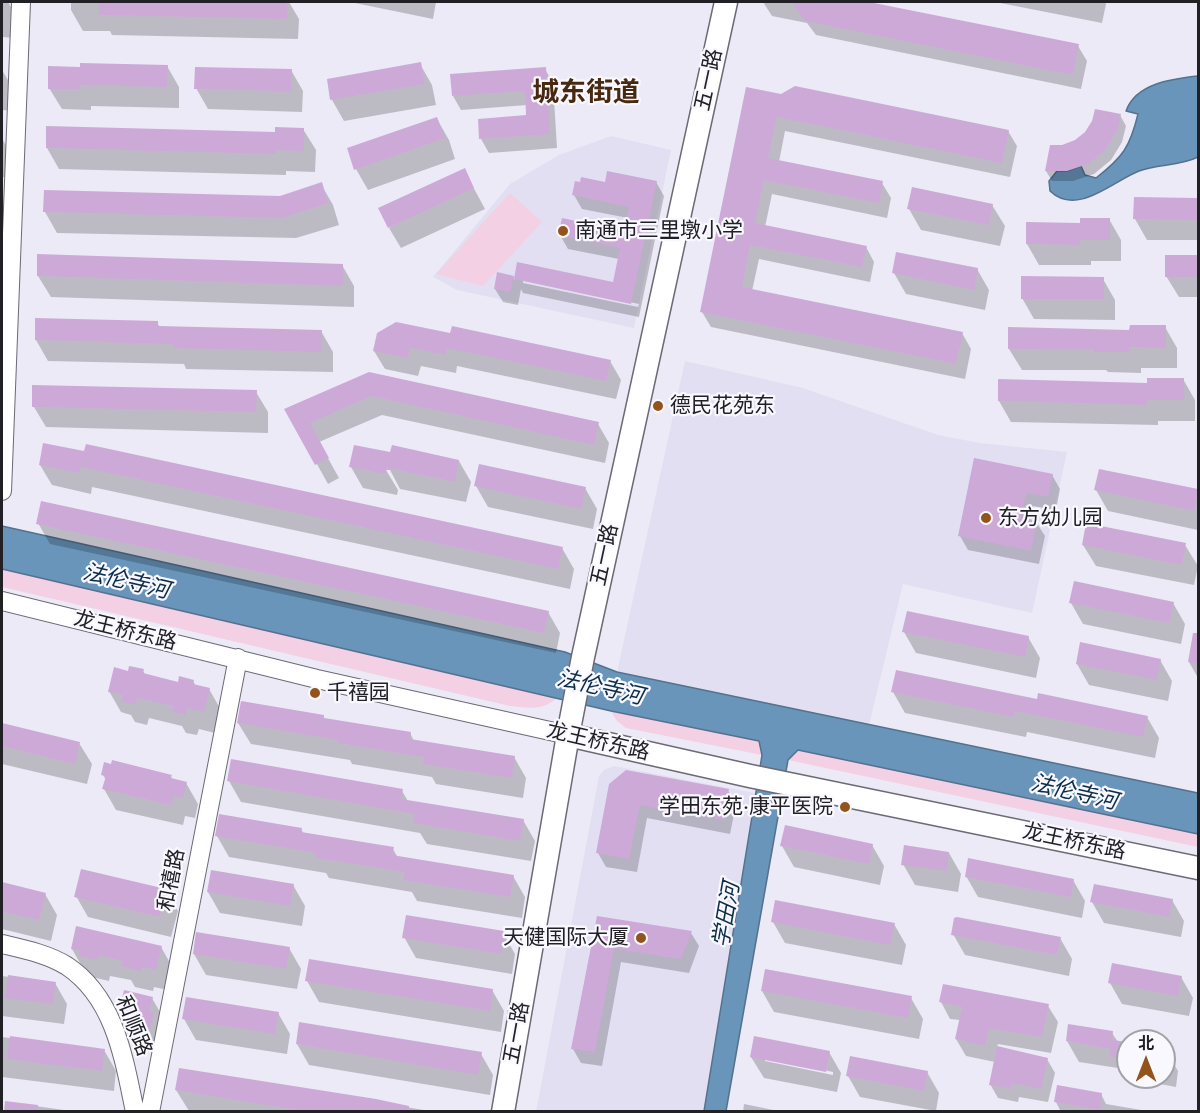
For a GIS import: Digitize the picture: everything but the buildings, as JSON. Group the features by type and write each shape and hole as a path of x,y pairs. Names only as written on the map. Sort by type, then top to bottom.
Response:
{"main road":[{"name":"五一路","path":"503,1112 590,660 726,2"},
{"name":"五一路","path":"590,660 736,2"},
{"name":"五一路","path":"518,1112 575,737"},
{"name":"龙王桥东路","path":"575,737 750,776 1198,868"}],"street":[{"path":"2,491 6,268 21,2"},
{"name":"龙王桥东路","path":"2,601 317,679 575,737"},
{"name":"和禧路","path":"150,1112 238,658"},
{"name":"和顺路","path":"2,944 27,949 66,965 100,1000 119,1041 135,1112"}],"shaded area":[{"name":"南通市三里墩小学","path":"611,136 671,150 634,328 457,290 433,277 510,184 559,155"},
{"path":"510,193 542,222 483,286 436,274"},
{"path":"685,361 803,388 938,435 980,443 1067,452 1032,613 903,584 869,725 617,672"},
{"path":"2,569 557,698 541,707 510,706 2,587"},
{"path":"611,711 759,741 762,755 626,728 617,721"},
{"path":"798,750 1198,834 1198,847 788,760"},
{"path":"614,766 755,793 704,1111 536,1112 599,776 604,770"}],"water":[{"path":"1198,76 1198,157 1139,171 1083,199 1061,198 1050,191 1049,181 1057,171 1067,171 1081,166 1085,175 1096,178 1113,164 1132,135 1138,114 1126,111 1138,94 1146,88 1166,81"},
{"name":"法伦寺河","path":"2,526 565,652 617,672 1198,793 1198,834 798,750 788,760 726,1111 704,1111 762,755 759,741 611,711 2,569"}],"place":[{"name":"南通市三里墩小学","path":"563,231"},
{"name":"德民花苑东","path":"658,406"},
{"name":"东方幼儿园","path":"986,518"},
{"name":"千禧园","path":"315,693"},
{"name":"学田东苑·康平医院","path":"845,807"},
{"name":"天健国际大厦","path":"641,938"}],"district":[{"name":"城东街道","path":"586,93"}],"water label":[{"name":"学田河","path":"727,915"}]}
